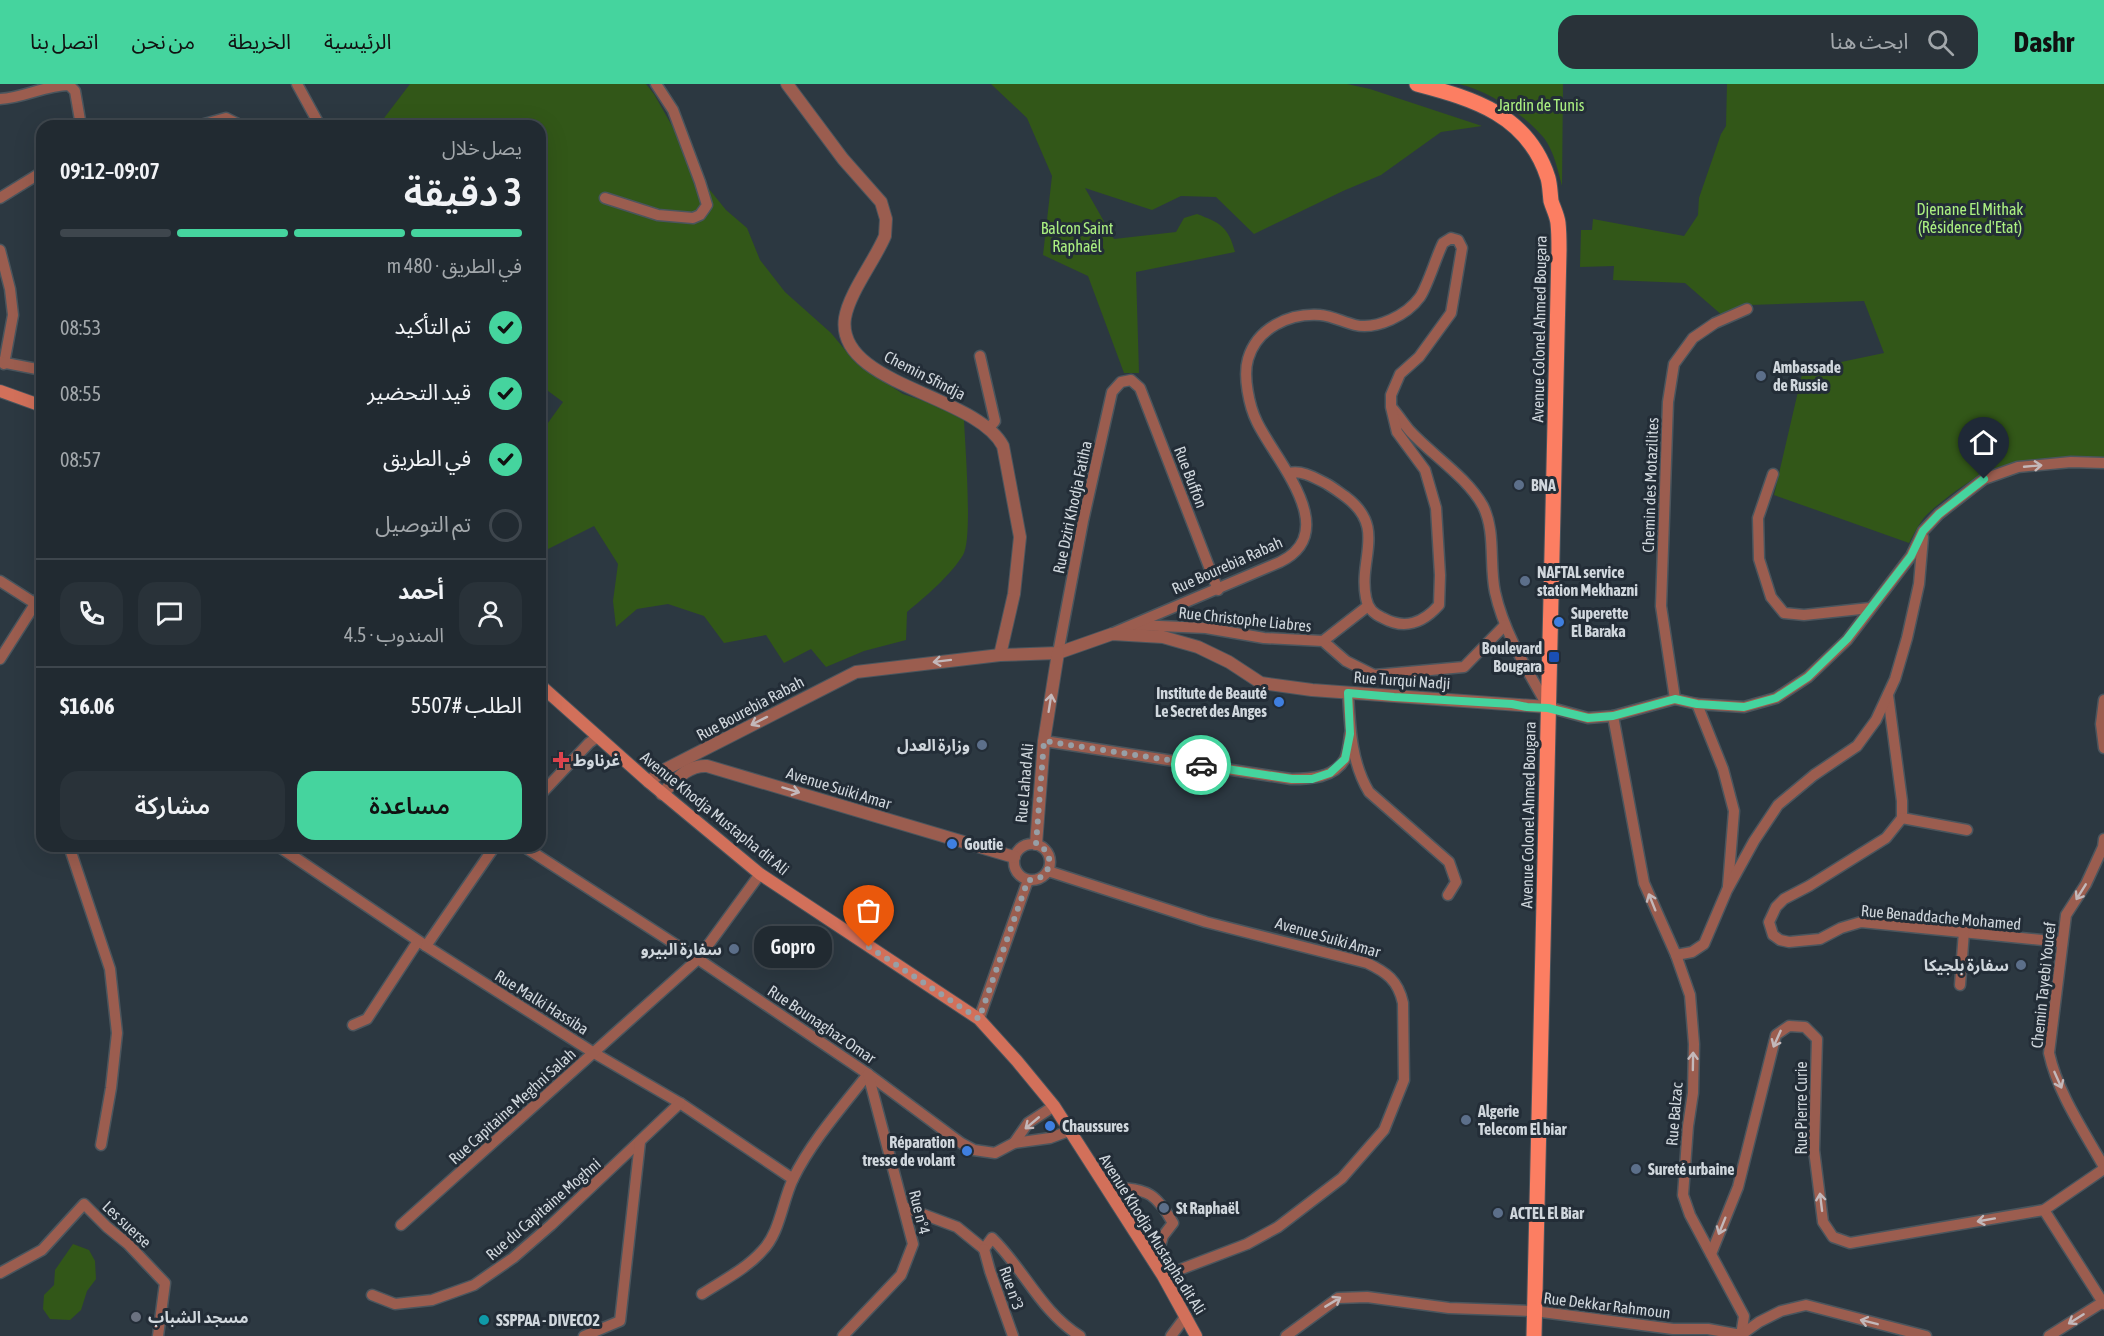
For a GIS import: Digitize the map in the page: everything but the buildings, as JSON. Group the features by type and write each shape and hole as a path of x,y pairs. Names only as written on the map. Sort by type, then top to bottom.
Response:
{"main road":[{"name":"Avenue Colonel Ahmed Bougara","path":"1417,84 1456,94 1487,106 1517,129 1535,150 1548,179 1558,222 1534,1336"},
{"path":"0,391 36,404"},
{"name":"Avenue Khodja Mustapha dit Ali","path":"546,690 662,794 760,874 979,1019 1054,1106 1163,1276 1196,1336"}],"street":[{"path":"297,84 317,120"},
{"path":"605,198 658,215 693,218 700,215 707,205 673,110 656,84"},
{"name":"Chemin Sfindja","path":"787,84 843,159 877,195 885,210 885,236 845,316 848,342 860,358 874,368 951,406 998,435 1006,457 1020,537 1014,594 1000,655"},
{"path":"0,99 16,99 59,85 69,85 75,91 80,120"},
{"path":"0,198 36,176"},
{"name":"Rue Bourebia Rabah","path":"649,782 662,771 694,762 856,672 1000,655 1058,653 1218,590 1288,558 1301,544 1305,535 1306,516 1289,473 1256,420 1246,374 1253,348 1270,328 1304,315 1322,315 1358,326 1392,319 1420,297 1443,243 1448,238 1455,239 1462,248 1451,313 1419,357 1400,374 1394,384 1391,406"},
{"path":"0,250 10,289 13,315 2,363 36,369"},
{"name":"Chemin des Motazilites","path":"1675,699 1661,606 1668,402 1674,364 1693,338 1715,322 1747,309"},
{"path":"980,356 995,421 989,428"},
{"name":"Rue Buffon","path":"1131,380 1140,388 1218,590"},
{"name":"Rue Dziri Khodja Fatiha","path":"1058,653 1083,520 1112,392 1121,381 1131,380"},
{"path":"1391,406 1410,431 1450,469 1482,506 1489,528 1494,591 1505,625 1548,708"},
{"path":"1289,473 1304,473 1330,485 1358,506 1364,515 1370,536 1365,572 1365,594 1368,606 1375,615 1394,624 1424,619 1439,605 1440,575 1436,508 1425,470 1397,432 1391,406"},
{"name":"Rue Turqui Nadji","path":"1112,633 1162,637 1198,647 1229,662 1262,683 1312,690 1548,708 1588,718 1613,716 1675,699 1697,704 1744,707 1776,698 1808,677 1847,639 1911,556 1923,531 1939,514 1984,479 2018,467 2071,462 2104,463"},
{"path":"1773,474 1758,518 1759,559 1771,597 1784,614 1804,615 1870,608"},
{"path":"1676,955 1692,952 1704,944 1727,890 1754,841 1778,805 1814,774 1857,746 1876,720 1888,695 1907,638 1919,584 1923,531"},
{"path":"0,581 36,604 0,659"},
{"path":"1323,641 1368,606"},
{"name":"Rue Christophe Liabres","path":"1133,625 1206,628 1264,638 1323,641 1346,661 1374,675 1464,667 1505,625"},
{"name":"Rue Lahad Ali","path":"1036,844 1044,741 1058,653"},
{"path":"1348,693 1350,734 1361,779 1369,792 1449,862 1456,882 1448,895"},
{"path":"1888,695 1902,801 1902,818 1968,830"},
{"path":"2104,700 2104,748"},
{"path":"1697,704 1723,769 1734,811 1727,890"},
{"name":"Rue Balzac","path":"1613,716 1644,883 1676,955 1690,995 1694,1044 1693,1093 1683,1196 1690,1215 1744,1316 1741,1336"},
{"path":"1044,741 1292,779 1312,779 1330,773 1345,759 1350,734"},
{"path":"546,789 597,737"},
{"path":"662,794 694,762"},
{"name":"Avenue Suiki Amar","path":"694,762 1014,858"},
{"name":"Rue Benaddache Mohamed","path":"1902,818 1886,838 1784,899 1770,917 1771,931 1780,940 1789,942 1820,939 1841,928 1861,922 2062,942"},
{"name":"Chemin Tayebi Youcef","path":"2104,839 2103,847 2086,885 2066,915 2049,1053 2059,1084 2104,1168"},
{"path":"1036,844 1041,846 1048,855 1050,860 1048,871 1039,879 1028,880 1018,874 1014,858 1020,848 1036,844"},
{"path":"71,852 110,969 117,1033 111,1088 101,1145"},
{"name":"Rue Malki Hassiba","path":"288,852 422,944 594,1053 680,1102 793,1179"},
{"path":"353,1025 367,1018 491,852"},
{"name":"Rue Bounaghaz Omar","path":"532,852 698,958 868,1074 961,1143 974,1149 995,1153 1014,1143 1050,1138 1069,1131"},
{"name":"Avenue Suiki Amar","path":"1048,871 1206,922 1367,963 1391,977 1401,993 1404,1080 1384,1130 1342,1178 1278,1227 1247,1244 1163,1276"},
{"name":"Rue Capitaine Meghni Salah","path":"401,1225 698,958 760,874"},
{"path":"979,1019 1028,880"},
{"path":"1960,984 1964,931"},
{"name":"Rue Pierre Curie","path":"1711,1254 1738,1187 1776,1035 1784,1028 1795,1025 1810,1030 1817,1039 1814,1150 1823,1222 1833,1237 1850,1243 2044,1210"},
{"path":"702,1294 746,1266 764,1250 774,1232 793,1179 823,1131 868,1074"},
{"name":"Rue n°4","path":"843,1336 901,1275 913,1244 868,1074"},
{"name":"Rue du Capitaine Moghni","path":"372,1294 395,1304 432,1300 474,1285 513,1258 640,1142 680,1102"},
{"path":"1014,1143 1028,1123 1054,1106"},
{"path":"584,1336 620,1321 640,1142"},
{"path":"2049,1336 2104,1303 2044,1210 2104,1168"},
{"path":"1104,1184 1133,1187 1150,1193 1164,1208 1173,1223 1162,1236 1155,1264"},
{"name":"Les suerse","path":"0,1273 42,1250 84,1204 128,1244 165,1283 158,1335"},
{"path":"904,1207 957,1227 984,1249 992,1238 1007,1252 1031,1289 1044,1304 1065,1326 1080,1336"},
{"name":"Rue n°3","path":"984,1249 1013,1336"},
{"name":"Rue Dekkar Rahmoun","path":"1286,1336 1338,1298 1367,1297 1449,1308 1534,1311 1673,1329 1708,1329 1741,1336"},
{"path":"1741,1336 1759,1322 1781,1311 1806,1305 1926,1336"},
{"path":"1171,1336 1186,1316"}],"green space":[{"path":"410,84 646,84 654,94 705,184 726,210 747,228 760,260 785,292 831,333 856,363 903,394 942,407 964,420 968,512 966,546 963,555 952,570 907,612 906,640 864,651 826,667 811,649 784,663 766,635 724,643 704,616 668,604 637,609 616,627 613,601 618,564 594,526 546,550 546,426 563,402 546,389 546,120 383,120"},
{"name":"Balcon Saint Raphaël","path":"991,84 1347,84 1370,89 1482,126 1441,132 1381,175 1254,234 1216,197 1181,196 1152,210 1085,188 1114,239 1176,232 1184,218 1197,214 1212,220 1226,231 1235,252 1136,272 1139,373 1124,373 1088,276 1043,255 1052,176 1027,118"},
{"name":"Jardin de Tunis","path":"1459,84 1563,84 1562,186 1550,149 1536,129 1506,105 1482,92"},
{"name":"Djenane El Mithak (Résidence d'Etat)","path":"1727,84 2104,84 2104,461 2031,461 1990,470 1965,485 1928,514 1909,543 1774,495 1803,370 1884,353 1864,301 1749,305 1723,316 1685,283 1613,280 1614,266 1580,267 1581,230 1592,230 1593,219 1684,236 1698,215 1699,198 1721,134 1726,126"},
{"path":"73,1244 89,1250 95,1261 96,1279 87,1291 81,1310 70,1320 50,1319 43,1309 44,1295 54,1285 55,1270"}],"way so far":[{"path":"869,947 979,1019 1028,880 1044,876 1050,866 1045,850 1036,844 1044,741 1201,765"}],"place":[{"name":"Ambassade de Russie","path":"1761,376"},
{"name":"BNA","path":"1519,485"},
{"name":"NAFTAL service station Mekhazni","path":"1525,581"},
{"name":"Superette El Baraka","path":"1559,622"},
{"name":"Boulevard Bougara","path":"1554,657"},
{"name":"Institute de Beauté Le Secret des Anges","path":"1279,702"},
{"name":"وزارة العدل","path":"982,745"},
{"name":"غرناوط","path":"561,760"},
{"name":"Goutie","path":"952,844"},
{"name":"Gopro","path":"869,947"},
{"name":"سفارة البيرو","path":"734,949"},
{"name":"سفارة بلجيكا","path":"2021,965"},
{"name":"Algerie Telecom El biar","path":"1466,1120"},
{"name":"Chaussures","path":"1050,1126"},
{"name":"Réparation tresse de volant","path":"967,1151"},
{"name":"Sureté urbaine","path":"1636,1169"},
{"name":"St Raphaël","path":"1164,1208"},
{"name":"ACTEL El Biar","path":"1498,1213"},
{"name":"مسجد الشباب","path":"136,1317"},
{"name":"SSPPAA - DIVECO2","path":"484,1320"}],"route":[{"path":"1201,765 1292,779 1312,779 1330,773 1345,759 1350,734 1348,693 1512,704 1548,708 1588,718 1613,716 1675,699 1697,704 1744,707 1776,698 1808,677 1847,639 1911,556 1923,531 1939,514 1984,479"}]}
